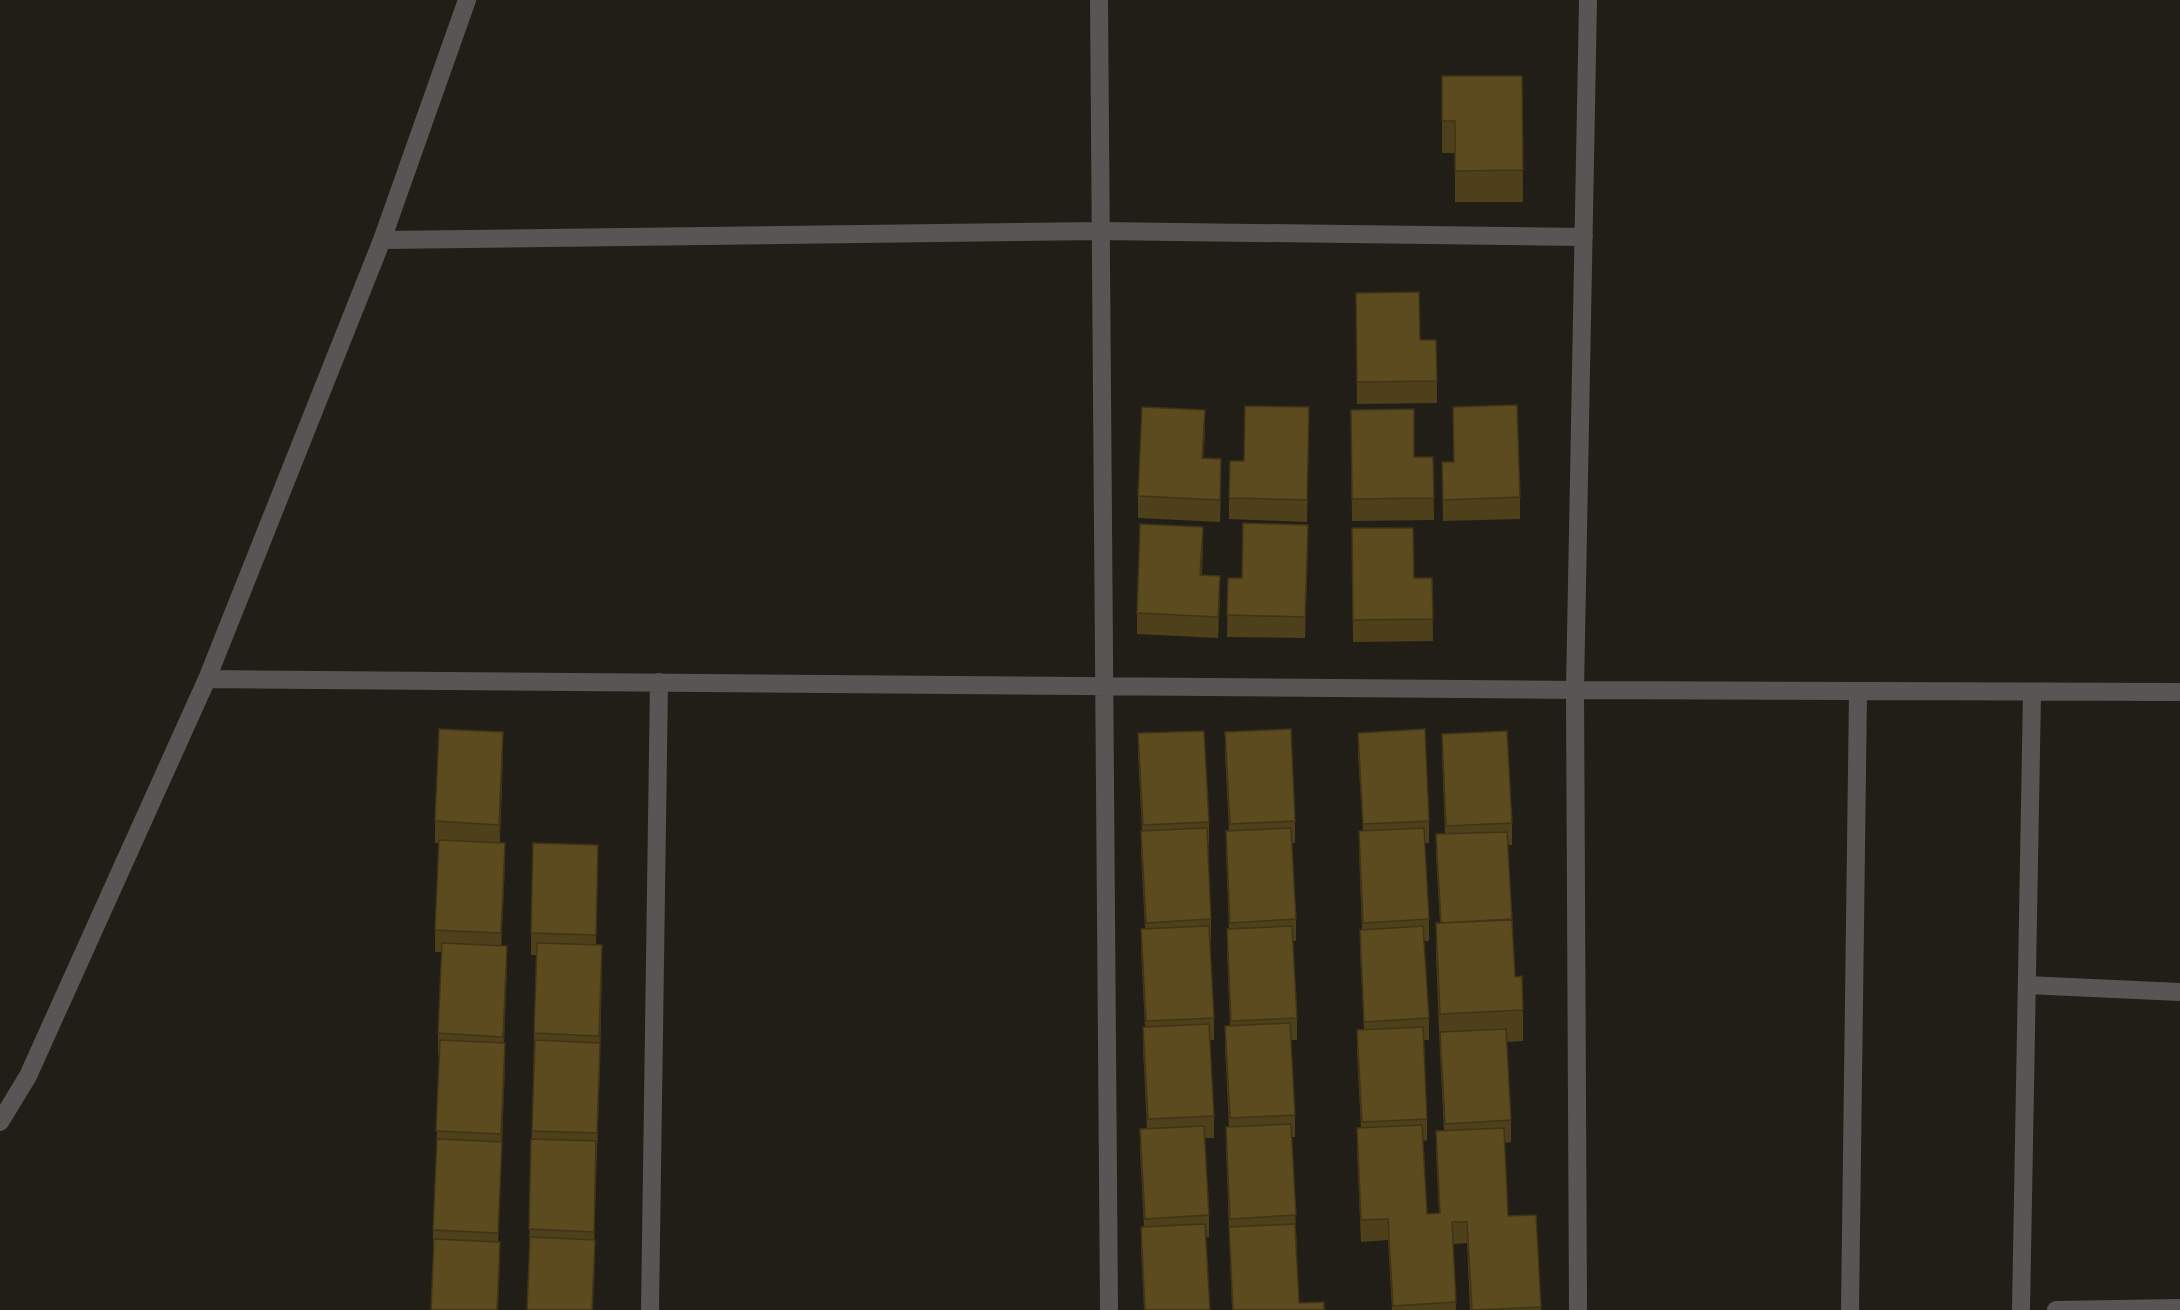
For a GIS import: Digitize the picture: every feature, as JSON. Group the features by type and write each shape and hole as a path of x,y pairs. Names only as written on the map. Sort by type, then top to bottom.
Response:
{"street":[{"path":"0,1122 28,1076 207,679 382,240 467,0"},
{"path":"1099,0 1109,1310"},
{"path":"1578,1310 1575,690 1588,0"},
{"path":"382,240 1100,231 1584,237"},
{"path":"207,679 1858,692 2180,692"},
{"path":"650,1310 659,682"},
{"path":"1850,1310 1858,692"},
{"path":"2021,1310 2032,693"},
{"path":"2027,985 2180,992"},
{"path":"2056,1310 2180,1308"}],"building":[{"path":"1442,76 1522,76 1523,170 1455,171 1455,121 1442,121"},
{"path":"1419,292 1420,340 1436,340 1437,381 1357,382 1356,293"},
{"path":"1517,405 1520,497 1443,500 1442,462 1454,462 1453,407"},
{"path":"1245,406 1309,407 1307,500 1229,498 1230,461 1244,461"},
{"path":"1142,407 1205,410 1202,458 1221,459 1220,500 1138,496"},
{"path":"1414,409 1414,457 1433,457 1434,498 1352,499 1351,410"},
{"path":"1243,523 1308,525 1305,617 1227,615 1228,578 1242,578"},
{"path":"1140,524 1203,527 1200,575 1220,576 1218,617 1137,613"},
{"path":"1352,528 1413,528 1414,578 1432,578 1433,619 1353,620"},
{"path":"439,729 503,732 499,825 435,821"},
{"path":"1291,729 1295,821 1230,824 1225,732"},
{"path":"1425,729 1429,821 1363,824 1358,733"},
{"path":"1204,731 1209,822 1143,825 1138,733"},
{"path":"1507,731 1512,823 1446,826 1442,734"},
{"path":"1207,828 1211,919 1146,923 1141,831"},
{"path":"1291,828 1296,919 1230,923 1226,831"},
{"path":"1424,828 1429,919 1363,923 1359,831"},
{"path":"1507,832 1512,919 1441,923 1436,834"},
{"path":"439,840 505,843 501,933 435,930"},
{"path":"533,843 598,845 596,935 531,933"},
{"path":"1512,920 1515,977 1522,976 1523,1010 1440,1014 1436,923"},
{"path":"1209,926 1214,1018 1146,1021 1141,929"},
{"path":"1292,926 1297,1018 1231,1021 1227,929"},
{"path":"1423,926 1429,1018 1364,1022 1360,930"},
{"path":"442,943 507,946 503,1037 438,1033"},
{"path":"537,943 602,945 599,1036 534,1033"},
{"path":"1290,1023 1295,1115 1230,1118 1225,1026"},
{"path":"1209,1024 1214,1116 1148,1119 1143,1027"},
{"path":"1423,1027 1427,1119 1362,1122 1357,1030"},
{"path":"1506,1029 1511,1120 1445,1124 1440,1032"},
{"path":"440,1040 505,1043 501,1134 436,1131"},
{"path":"535,1040 600,1043 597,1133 532,1131"},
{"path":"1291,1124 1296,1215 1230,1219 1226,1127"},
{"path":"1422,1125 1427,1214 1440,1213 1436,1131 1504,1128 1508,1216 1536,1215 1541,1307 1472,1310 1467,1222 1452,1222 1456,1302 1393,1306 1388,1219 1361,1220 1357,1128"},
{"path":"1204,1126 1209,1215 1145,1219 1140,1129"},
{"path":"437,1139 502,1142 498,1233 433,1230"},
{"path":"531,1139 596,1141 594,1232 529,1229"},
{"path":"1205,1224 1210,1310 1145,1310 1141,1227"},
{"path":"1295,1224 1299,1303 1324,1302 1324,1310 1233,1310 1229,1227"},
{"path":"530,1237 595,1240 592,1310 527,1310"},
{"path":"434,1239 500,1242 497,1310 431,1310"}]}
